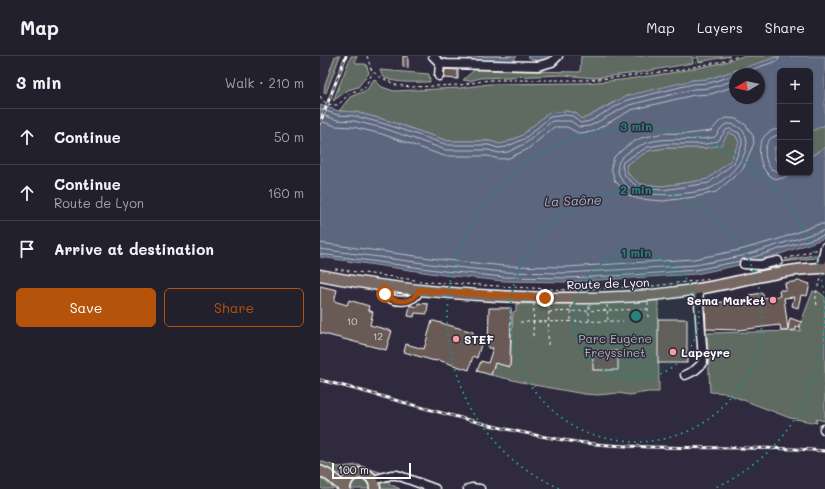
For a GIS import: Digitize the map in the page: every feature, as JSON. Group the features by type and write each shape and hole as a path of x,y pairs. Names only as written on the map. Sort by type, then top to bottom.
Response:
{"main road":[{"name":"Route de Lyon","path":"320,275 383,286 529,301 565,298 636,296 698,289 789,270 823,269"},
{"path":"320,471 330,476 345,489"},
{"path":"320,471 336,489"},
{"path":"345,489 349,478 357,473 370,476 376,486"},
{"path":"330,476 349,478"}],"street":[{"path":"433,56 440,63 446,64 538,66 552,62 558,56"},
{"path":"439,76 440,63"},
{"path":"823,269 825,247"},
{"path":"744,264 760,265 778,261"},
{"path":"685,376 701,366 703,361 698,289"},
{"path":"376,486 390,475 397,475 435,489"},
{"path":"468,489 480,489"}],"path":[{"path":"367,56 369,64 374,72 390,83 411,87 460,85 489,80 594,80 637,76 723,61 738,56"},
{"path":"694,56 697,65"},
{"path":"320,96 324,102 331,105 338,105 351,92 364,89 374,72"},
{"path":"778,261 825,247"},
{"path":"333,269 429,282 566,290 653,286 715,278"},
{"path":"817,305 815,299 816,291 823,269"},
{"path":"647,298 648,318"},
{"path":"607,300 608,322"},
{"path":"529,301 534,322 533,336"},
{"path":"548,345 549,301"},
{"path":"570,301 571,322"},
{"path":"549,312 648,309"},
{"path":"520,322 549,323 623,321"}],"green space":[{"path":"335,56 340,56 326,93 324,92 325,84"},
{"path":"351,56 357,56 355,62 359,64 366,64 369,73 358,87 348,90 333,101"},
{"path":"581,56 692,56 693,63 637,73 594,78 564,75 480,78 470,81 463,80 474,70 580,72"},
{"path":"697,56 730,56 699,62"},
{"path":"743,56 781,56 743,68 729,68 729,72 708,79 693,80 612,103 588,117 581,119 576,113 566,111 548,113 521,136 499,144 490,141 448,141 386,120 355,112 339,111 350,97 367,90 374,79 382,87 394,91 460,88 489,84 584,83 621,80 671,73 722,63"},
{"path":"380,70 429,74 430,82 405,82 387,79 381,74"},
{"path":"825,125 825,147 813,155 813,140 813,130"},
{"path":"729,132 736,136 739,142 731,160 708,179 662,186 640,184 628,174 626,165 648,151 665,148 707,148"},
{"path":"777,146 777,163 774,157 774,148"},
{"path":"819,254 815,258 783,262 788,260"},
{"path":"813,291 819,292 825,297 825,421 816,419 817,423 790,418 725,393 710,392 707,333 800,331 801,322"},
{"name":"Parc Eugène Freyssinet","path":"658,301 659,392 630,395 618,393 598,395 584,394 491,375 495,363 510,367 513,312 516,311 516,304"},
{"path":"320,461 338,467 358,465 386,474 339,474 320,467"},
{"path":"320,478 333,489 322,489 320,486"},
{"path":"361,478 367,481 370,489 349,489 354,479"},
{"path":"388,479 390,484 400,489 383,489 377,482"}],"water":[{"path":"467,56 517,56 514,60 509,61 474,61 470,60"},
{"path":"527,56 550,56 538,60"},
{"name":"La Saône","path":"781,56 825,56 825,125 813,131 813,68 777,68 777,146 774,148 774,157 777,163 777,176 813,176 813,155 825,147 825,238 783,253 744,264 696,274 567,282 504,281 444,275 320,257 320,105 339,111 355,112 386,120 448,141 490,141 499,144 521,136 548,113 566,111 576,113 581,119 588,117 626,96 693,80 708,79 729,72 729,104 765,104 765,68 743,68","holes":["729,132 736,136 739,142 731,160 708,179 662,186 640,184 628,174 626,165 648,151 665,148 707,148 721,145"]}],"building":[{"path":"403,56 408,56 408,68 403,67"},
{"path":"445,69 458,70 458,79 444,78"},
{"path":"800,281 810,284 807,296 801,295 798,308 792,306 794,297 784,298 788,329 790,318 801,322 799,328 796,327 796,330 781,331 780,325 738,330 706,329 705,304 749,299 749,295 763,293 763,298 780,296 779,290 786,290 785,283"},
{"path":"320,286 337,290 334,301 347,305 349,300 369,306 368,310 373,312 370,325 392,331 386,350 320,333"},
{"path":"418,303 428,304 427,314 415,313 414,317 408,316 410,305 418,307"},
{"path":"489,308 511,308 510,367 495,363 491,375 477,371 481,361 488,363 493,348 488,348"},
{"name":"Lapeyre","path":"658,319 687,319 687,363 658,363"},
{"path":"432,321 473,332 473,335 483,338 477,358 473,356 469,370 438,360 431,360 404,352 406,344 424,349"},
{"path":"618,351 618,370 593,370 593,352"}],"railway":[{"path":"320,123 346,56"},
{"path":"320,380 479,423 544,437 577,442 639,447 763,448 825,451"}],"place":[{"name":"Sema Market","path":"773,300"},
{"name":"STEF","path":"456,339"},
{"name":"Lapeyre","path":"673,352"}],"route":[{"path":"385,294 390,298 407,301 415,297 418,294 418,290 545,298"}]}
